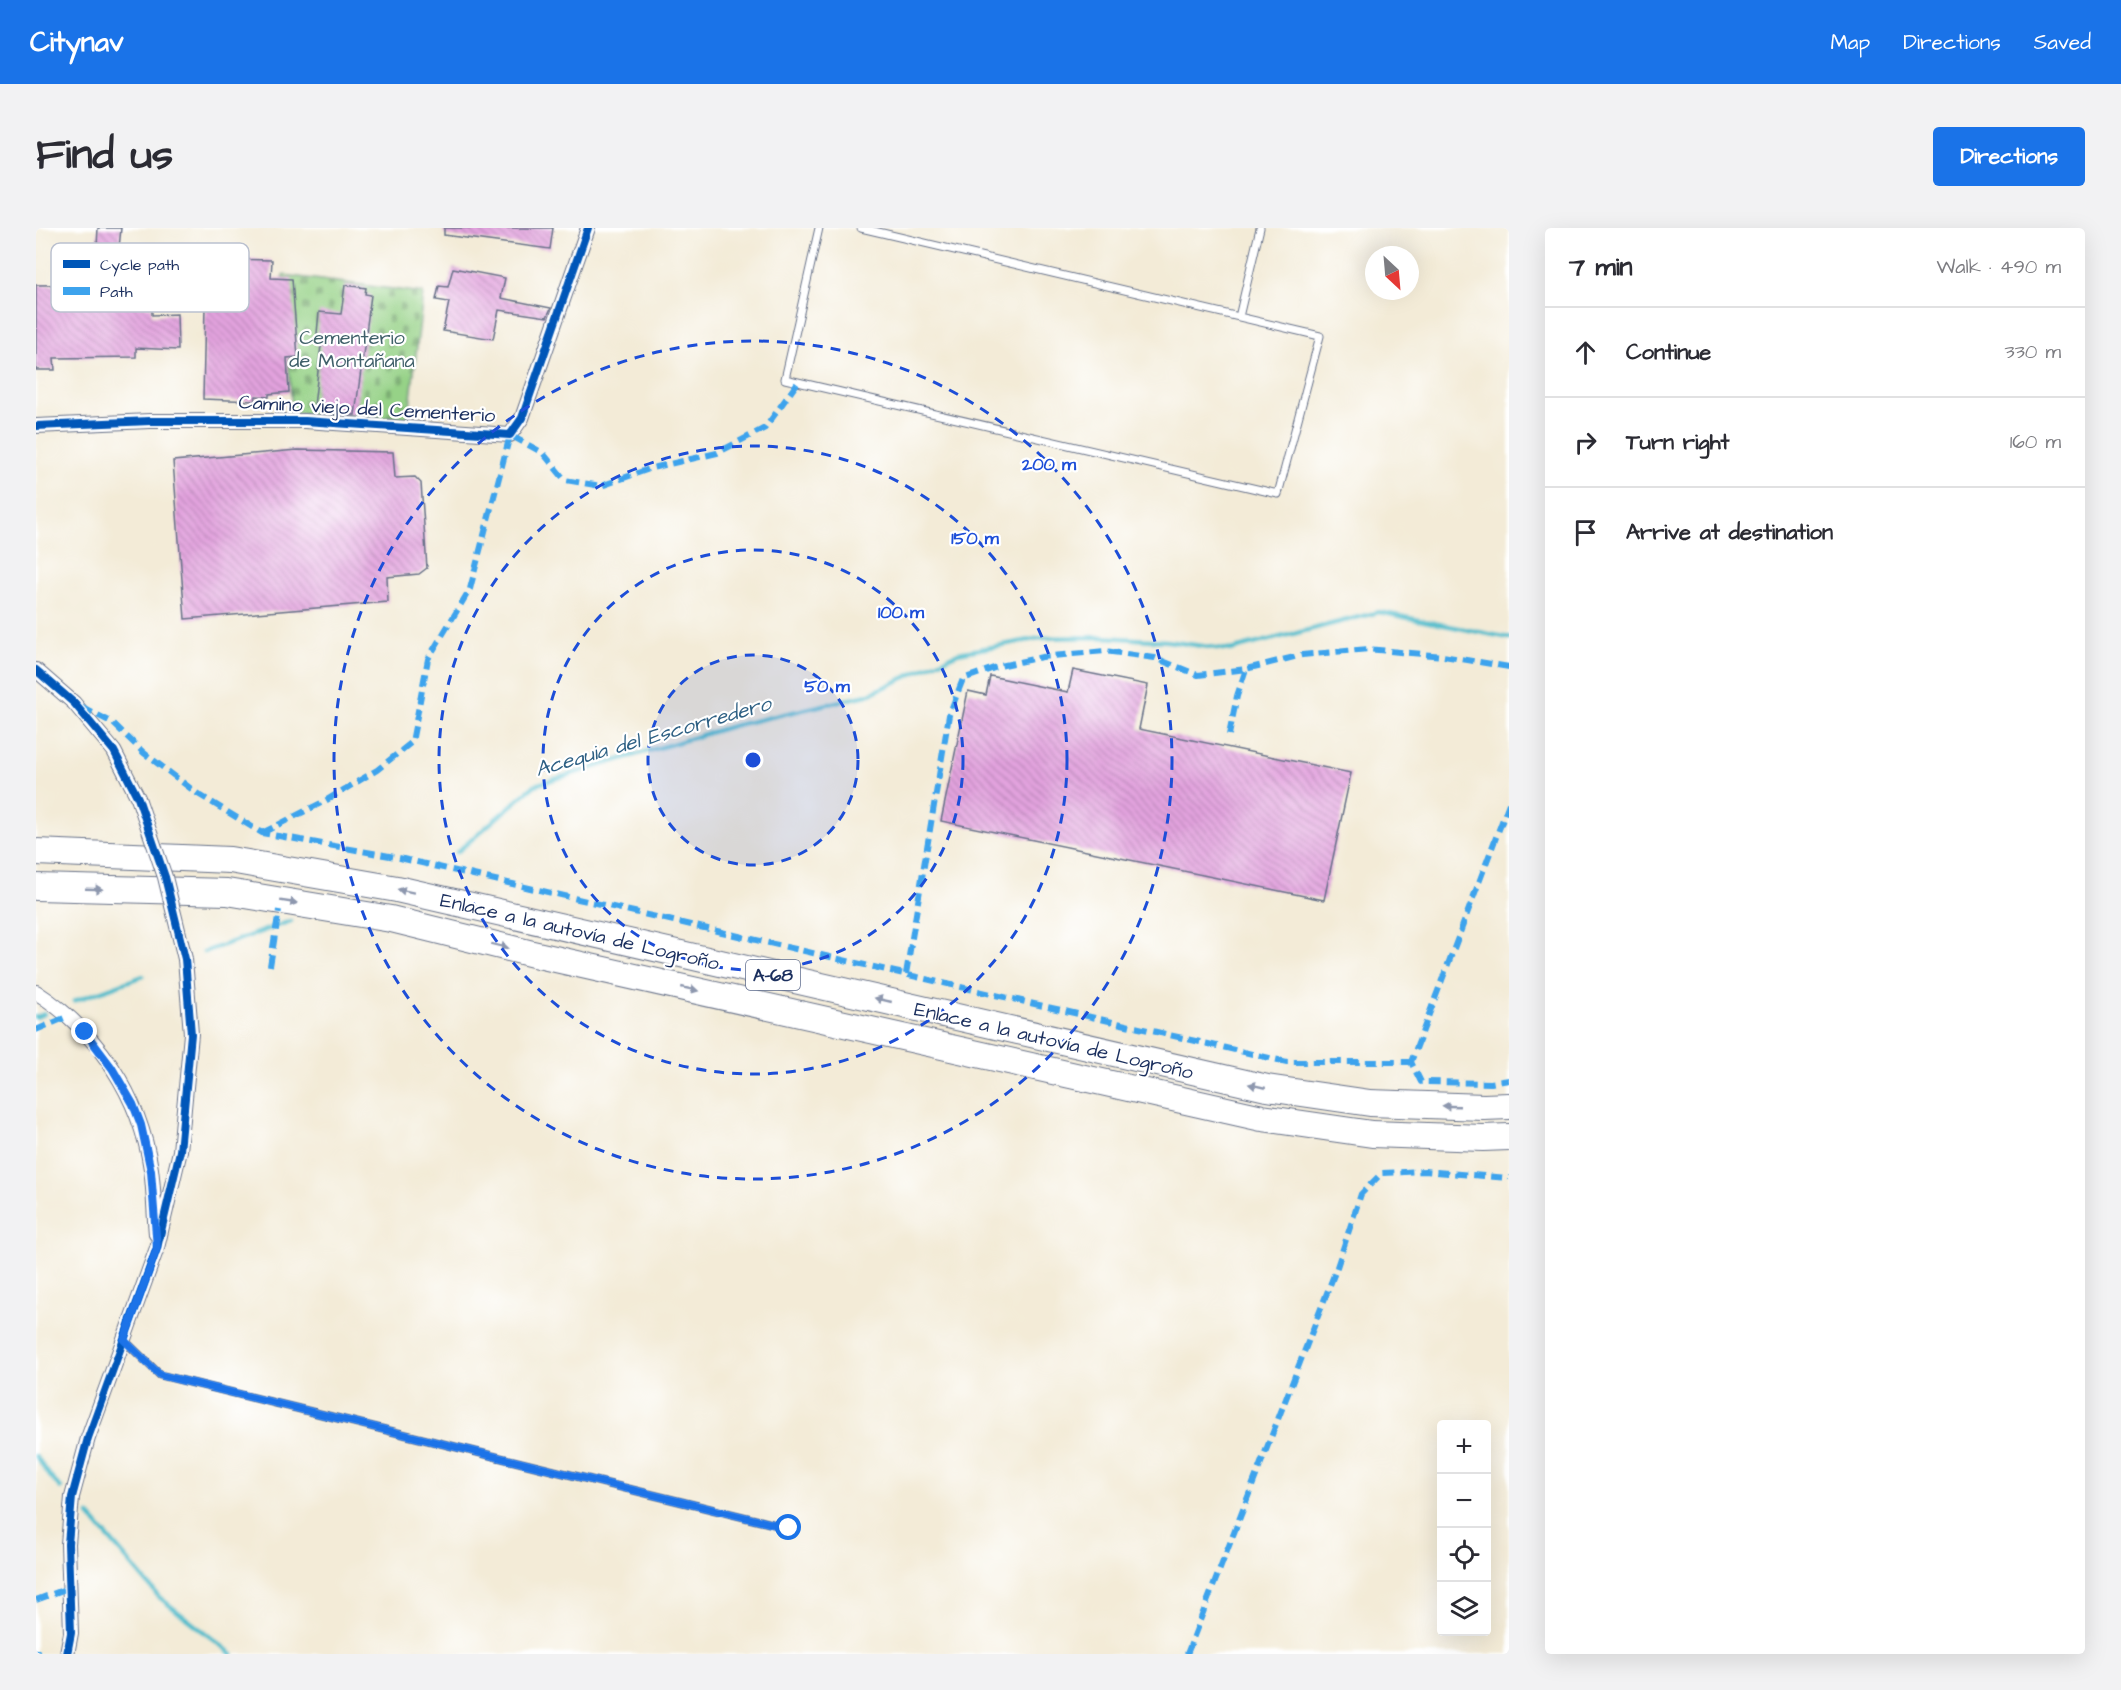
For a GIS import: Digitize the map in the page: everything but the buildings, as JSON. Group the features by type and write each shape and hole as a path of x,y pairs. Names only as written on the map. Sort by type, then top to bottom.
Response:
{"highway":[{"name":"Enlace a la autovía de Logroño","path":"36,852 230,860 397,889 467,921 1262,1118 1372,1134 1509,1137"},
{"name":"Enlace a la autovía de Logroño","path":"36,887 227,892 392,919 467,921 1267,1088 1370,1103 1509,1106"}],"street":[{"name":"Camino viejo del Cementerio","path":"36,426 150,421 305,421 510,435 522,418 588,228"},
{"path":"36,670 74,703 114,751 138,798 165,878 185,959 191,1034 180,1151 157,1248 88,1438 72,1497 68,1544 71,1633 67,1654"},
{"path":"36,992 69,1016 85,1032 112,1068 133,1104 141,1125 151,1171 157,1248"}],"lane":[{"path":"819,228 785,379 1278,494 1320,336 861,228"},
{"path":"1239,317 1260,228"},
{"path":"124,1340 160,1375 789,1528"}],"green space":[{"name":"Cementerio de Montañana","path":"283,275 423,293 408,425 292,412"}],"waterway":[{"name":"Acequia del Escorredero","path":"457,852 535,785 732,726 867,695 958,653 1041,638 1103,637 1167,641 1230,650 1379,612 1509,638"},
{"name":"Acequia del Escorredero","path":"204,952 291,921"},
{"name":"Acequia del Escorredero","path":"74,1001 143,976"},
{"name":"Acequia del Escorredero","path":"36,1017 44,1014"},
{"path":"36,1456 61,1488"},
{"path":"89,1515 159,1597 232,1654"}],"marked path":[{"path":"262,833 325,801 377,770 412,742 428,659 470,589 510,435 543,453 565,480 601,486 652,468 717,453 765,428 798,382"},
{"path":"906,974 949,715 963,679 1000,666 1042,657 1105,651 1155,658 1198,675 1246,669 1302,655 1368,649 1443,656 1509,667"},
{"path":"1229,735 1237,696 1246,669"},
{"path":"82,707 113,723 144,753 198,794 262,833 395,857 1287,1062 1411,1062"},
{"path":"1509,803 1411,1062 1421,1082 1491,1083 1509,1080"},
{"path":"270,966 279,910"},
{"path":"36,1030 69,1016"},
{"path":"1187,1654 1337,1267 1361,1194 1382,1173 1425,1171 1509,1178"},
{"path":"36,1600 71,1587"},
{"path":"36,1650 38,1654"}],"cycle path":[{"path":"36,426 150,421 305,421 510,435 522,418 588,228"},
{"path":"36,670 74,703 114,751 138,798 165,877 185,959 191,1034 180,1151 157,1248 88,1438 72,1497 68,1544 71,1633 67,1654"}],"route":[{"path":"85,1032 124,1086 141,1125 147,1149 157,1248 124,1340 160,1375 789,1528"}]}
